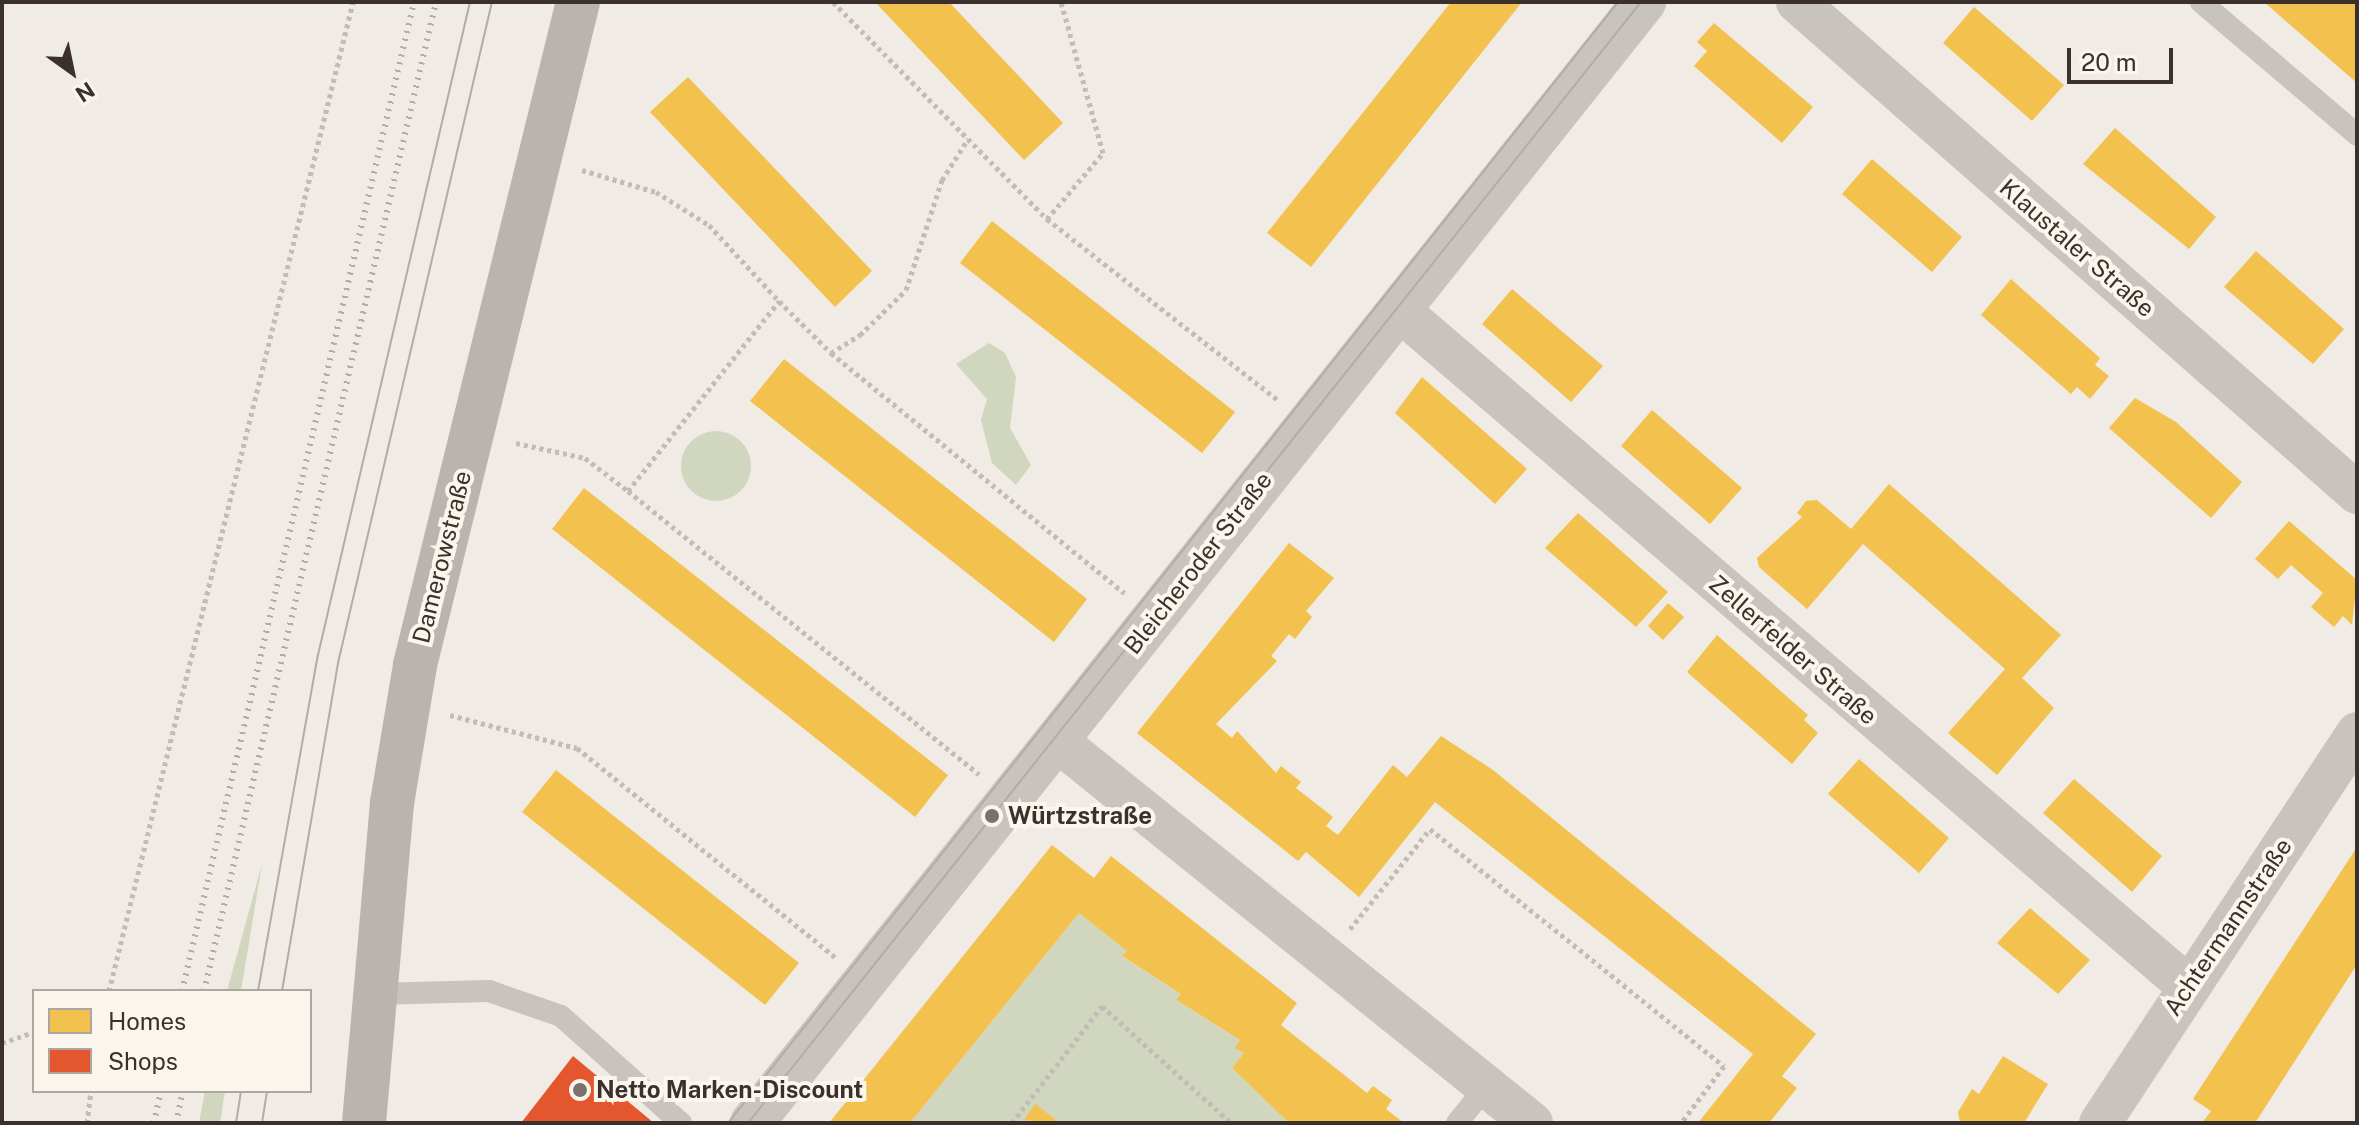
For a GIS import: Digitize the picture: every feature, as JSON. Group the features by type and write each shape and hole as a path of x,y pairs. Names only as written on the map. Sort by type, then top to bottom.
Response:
{"main road":[{"name":"Damerowstraße","path":"364,1123 392,803 415,665 578,2"}],"street":[{"name":"Bleicheroder Straße","path":"752,1123 1644,2"},
{"name":"Klaustaler Straße","path":"1797,2 2357,493"},
{"name":"Zellerfelder Straße","path":"1399,310 2189,987"},
{"name":"Achtermannstraße","path":"2100,1123 2357,733"},
{"path":"1056,740 1532,1123"}],"lane":[{"path":"2201,2 2357,135"},
{"path":"375,994 489,991 561,1016 681,1123"},
{"path":"1457,1123 1486,1087"}],"path":[{"path":"109,989 353,2"},
{"path":"833,2 1047,219 1308,424"},
{"path":"1047,219 1103,153 1061,2"},
{"path":"831,353 906,290 942,180 968,139"},
{"path":"582,170 656,192 709,225 831,353 1128,596"},
{"path":"628,491 779,301"},
{"path":"516,443 585,458 984,778"},
{"path":"450,715 577,748 836,957"},
{"path":"1347,933 1430,829 1724,1066 1681,1123"},
{"path":"1012,1123 1102,1006 1231,1123"},
{"path":"2,1043 32,1033"},
{"path":"87,1123 91,1093"}],"green space":[{"path":"989,343 1005,353 1016,377 1010,428 1031,465 1016,485 992,463 981,420 987,399 956,364"},
{"path":"716,431 741,441 751,466 741,491 716,501 691,491 681,466 691,441"},
{"path":"262,864 241,989 228,989"},
{"path":"1079,913 1127,951 1123,957 1181,994 1177,1001 1240,1040 1236,1048 1244,1053 1232,1068 1289,1123 910,1123"},
{"path":"205,1093 225,1093 220,1123 199,1123"}],"building: Homes":[{"path":"875,2 949,2 1063,123 1024,160"},
{"path":"1451,2 1522,2 1311,267 1267,233"},
{"path":"2264,2 2357,4 2357,83"},
{"path":"1974,7 2064,85 2032,121 1943,43"},
{"path":"1714,23 1813,107 1782,143 1694,66 1707,51 1697,42"},
{"path":"688,77 872,271 835,307 650,112"},
{"path":"2115,128 2216,217 2189,249 2083,164"},
{"path":"1872,159 1962,237 1932,272 1842,194"},
{"path":"992,221 1235,412 1202,453 960,263"},
{"path":"2256,251 2344,329 2313,364 2224,287"},
{"path":"2011,279 2100,358 2095,365 2109,376 2090,399 2077,387 2071,394 1981,315"},
{"path":"1512,289 1603,366 1571,402 1482,324"},
{"path":"784,359 1087,599 1054,642 750,401"},
{"path":"1422,377 1527,469 1495,504 1395,413"},
{"path":"2135,398 2176,422 2242,482 2211,518 2109,428"},
{"path":"1652,410 1742,488 1710,524 1621,446"},
{"path":"1889,484 2061,635 2022,678 2054,708 1997,775 1948,733 2005,669 1863,544 1807,609 1759,567 1757,558 1802,517 1797,513 1806,501 1817,500 1851,529"},
{"path":"584,488 948,775 915,817 552,529"},
{"path":"1578,513 1668,592 1636,627 1545,548"},
{"path":"2289,521 2357,580 2352,625 2343,616 2334,627 2311,607 2323,593 2291,565 2278,579 2255,559"},
{"path":"1289,543 1334,578 1306,611 1312,617 1295,639 1289,634 1271,656 1277,661 1216,724 1232,738 1237,731 1276,773 1281,766 1301,782 1296,788 1333,817 1326,826 1338,835 1393,765 1407,777 1441,736 1493,770 1816,1034 1782,1076 1797,1088 1769,1123 1698,1123 1753,1054 1435,802 1359,897 1306,852 1298,861 1137,733"},
{"path":"1668,603 1684,617 1663,640 1648,626"},
{"path":"1717,635 1808,715 1804,720 1818,733 1792,764 1687,672"},
{"path":"1859,759 1949,838 1919,873 1828,794"},
{"path":"556,770 799,963 765,1005 522,812"},
{"path":"2074,779 2162,856 2132,892 2043,813"},
{"path":"1052,845 1094,878 1111,856 1297,1003 1281,1025 1367,1093 1373,1086 1392,1100 1386,1109 1404,1123 1289,1123 1232,1068 1244,1053 1235,1048 1240,1040 1176,1000 1181,994 1122,956 1127,951 1079,913 910,1123 829,1123"},
{"path":"2357,847 2356,966 2255,1123 2202,1123 2211,1111 2193,1099"},
{"path":"2030,908 2090,960 2058,994 1997,943"},
{"path":"2003,1056 2048,1084 2024,1123 1960,1123 1958,1112 1972,1089 1979,1094"},
{"path":"1035,1104 1056,1120 1054,1123 1024,1120"}],"building: Shops":[{"name":"Netto Marken-Discount","path":"573,1056 654,1123 521,1123"}],"tram line":[{"path":"258,989 318,655 470,2"},
{"path":"282,989 338,663 492,2"},
{"path":"728,1123 1618,2"},
{"path":"748,1123 1641,2"},
{"path":"236,1123 241,1093"},
{"path":"262,1123 267,1093"}],"railway":[{"path":"182,989 414,2"},
{"path":"204,989 436,2"},
{"path":"154,1123 161,1093"},
{"path":"176,1123 183,1093"}],"place":[{"name":"Würtzstraße","path":"992,816"},
{"name":"Netto Marken-Discount","path":"580,1090"}]}
